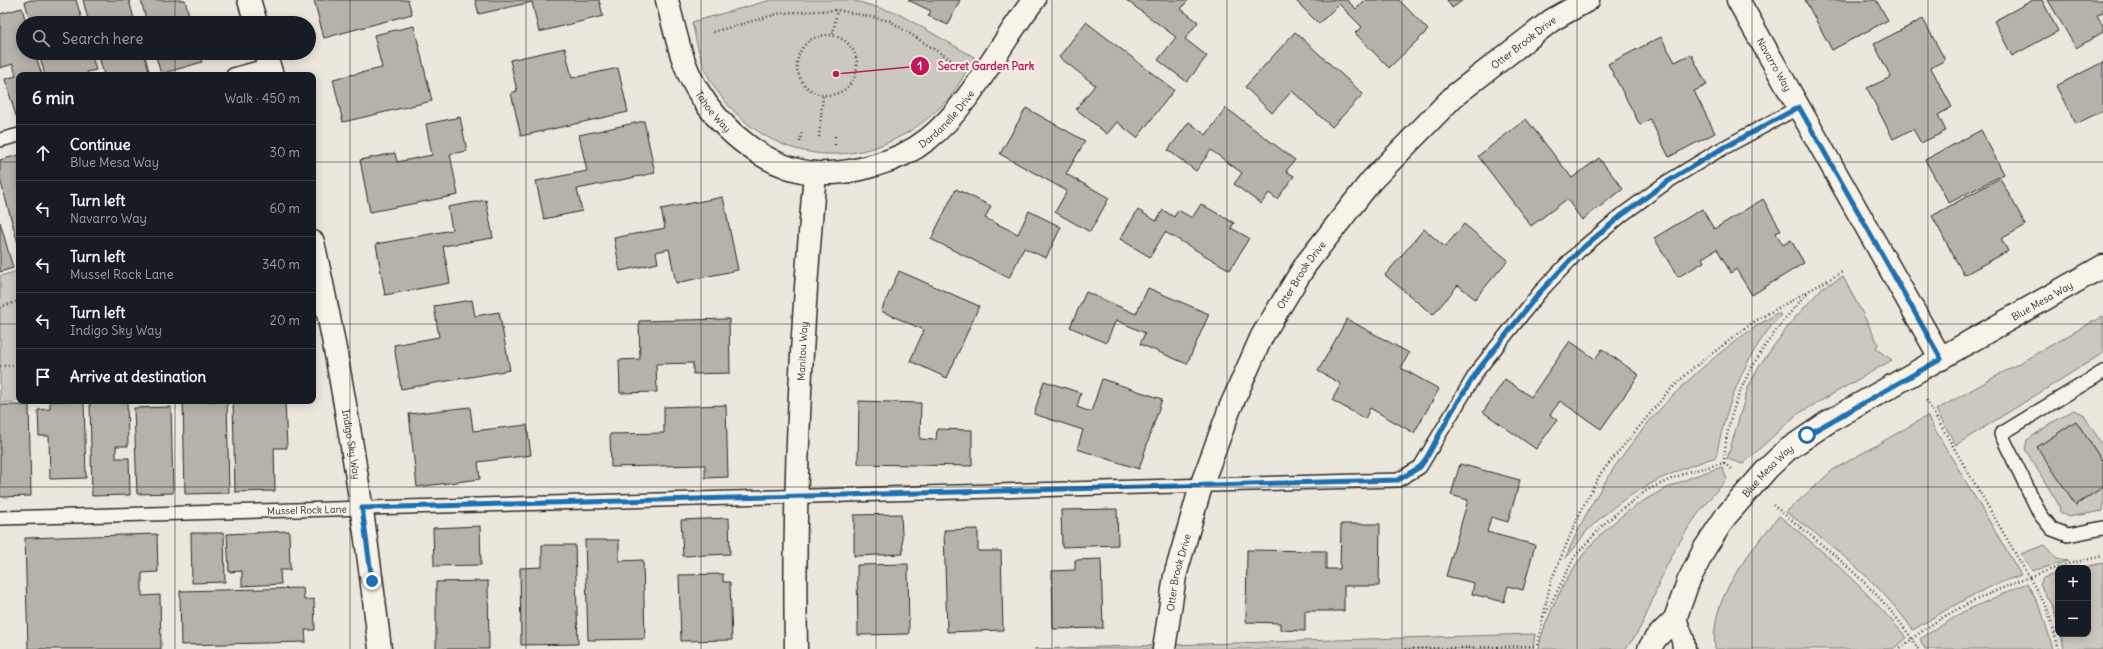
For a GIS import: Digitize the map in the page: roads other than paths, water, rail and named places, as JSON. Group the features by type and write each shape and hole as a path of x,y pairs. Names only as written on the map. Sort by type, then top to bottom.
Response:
{"street":[{"path":"249,0 254,16"},
{"name":"Tahoe Way","path":"667,0 686,68 697,90 711,111 728,130 769,158 792,168 815,173"},
{"name":"Dardanelle Drive","path":"815,173 861,169 885,162 908,152 928,139 963,104 1009,33 1034,0"},
{"name":"Otter Brook Drive","path":"1164,649 1175,576 1201,486 1230,408 1262,336 1306,264 1371,181 1454,96 1552,20 1588,0"},
{"name":"Navarro Way","path":"1738,0 1941,359"},
{"name":"Manitou Way","path":"796,649 796,497 804,312 815,173"},
{"name":"Indigo Sky Way","path":"316,257 345,399 362,508 380,649"},
{"name":"Blue Mesa Way","path":"1649,649 1656,638 1675,619 1688,582 1705,548 1726,516 1768,468 1807,435 2103,266"},
{"path":"1675,619 1684,640 1684,649"}],"lane":[{"path":"243,72 269,64"},
{"name":"Mussel Rock Lane","path":"0,518 1386,482 1398,480 1410,475 1420,467 1478,370 1508,330 1540,292 1579,251 1622,215 1667,182 1716,152 1799,107"},
{"path":"0,140 16,136"},
{"path":"2103,372 2001,434 2040,514 2052,529 2068,535 2103,528"}],"place":[{"name":"Secret Garden Park","path":"836,74"}]}
